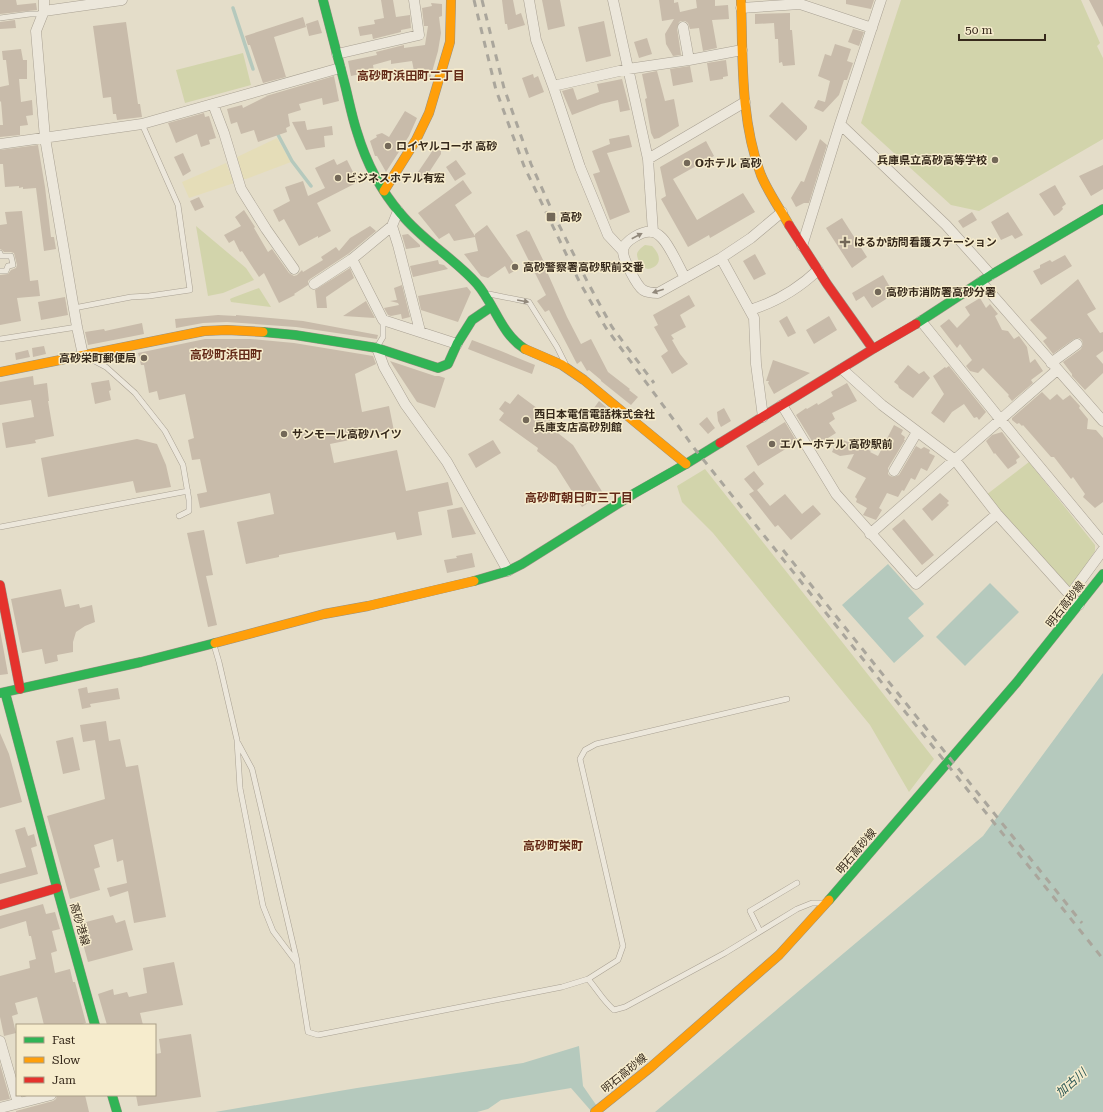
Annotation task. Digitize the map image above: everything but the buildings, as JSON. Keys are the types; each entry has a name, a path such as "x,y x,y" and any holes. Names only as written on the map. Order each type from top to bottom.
{"street":[{"path":"44,0 43,13 36,31 44,138 73,308 83,355"},
{"path":"43,13 122,0"},
{"path":"323,0 357,132 369,163 388,198 398,211 412,226 470,277 484,294 507,333 516,342 526,349 567,368 602,392 686,464"},
{"path":"337,54 419,35 414,0"},
{"path":"384,191 416,140 429,113 450,42 451,0"},
{"path":"529,0 536,40 580,167 608,235 623,251"},
{"path":"613,0 648,159 653,232"},
{"path":"802,246 881,0"},
{"path":"872,28 801,2 741,4 745,102 748,127 759,170 802,246 873,349"},
{"path":"683,27 688,60"},
{"path":"553,86 628,69 742,50"},
{"path":"0,144 142,124 340,68"},
{"path":"648,159 745,102"},
{"path":"213,104 224,133 241,188 266,229 294,269"},
{"path":"840,124 946,224 991,275"},
{"path":"3,693 141,662 324,614 368,606 466,584 508,571 522,564 635,492 686,464 921,321 991,275 1103,209"},
{"path":"314,284 352,259 392,226 398,211"},
{"path":"684,278 665,242 653,232 644,232 625,244 623,251 624,259 640,288 644,291 658,293 720,258 751,238 782,212"},
{"path":"392,226 420,331"},
{"path":"720,258 754,318 756,364 763,417"},
{"path":"352,259 383,320 457,344"},
{"path":"750,310 782,297 804,282 818,270"},
{"path":"981,282 1103,421"},
{"path":"0,372 182,335 204,331 227,330 295,335 377,348 438,368 448,364 457,344 472,320 491,307"},
{"path":"921,321 1103,544"},
{"path":"870,534 1000,419 1077,344"},
{"path":"377,348 384,367 405,404 447,462 508,571"},
{"path":"842,369 882,405 955,460 997,514 1079,605"},
{"path":"782,405 836,494 916,584 997,514"},
{"path":"894,471 917,432"},
{"path":"1070,595 1103,550"},
{"name":"明石高砂線","path":"595,1112 651,1067 780,955 1017,682 1103,574"},
{"path":"0,585 20,690"},
{"name":"高砂港線","path":"3,693 95,1024"},
{"path":"0,906 57,888"},
{"path":"0,1041 18,1103"},
{"path":"0,1108 47,1096"},
{"path":"112,1096 117,1112"}],"lane":[{"path":"0,18 43,13"},
{"path":"73,308 131,297 190,290 178,205 142,124"},
{"path":"0,253 1,256 11,256 13,264 8,266 6,271 0,272"},
{"path":"484,294 529,302 557,347 567,368"},
{"path":"377,348 383,336 383,320"},
{"path":"0,339 77,327"},
{"path":"83,355 106,368 135,393 166,431 183,465 188,491 189,511 179,516"},
{"path":"0,527 188,491"},
{"path":"214,644 237,740 240,788 263,906 273,931 297,963"},
{"path":"237,740 254,776 297,963 308,1032 318,1035 546,990 588,979 618,960 624,946 580,759 585,750 596,744 787,699"},
{"path":"760,931 750,911 797,884"},
{"path":"588,979 606,1003 614,1010 625,1007 725,953 797,909 812,903 827,902"}],"shaded area":[{"path":"277,138 291,162 243,179 237,157"},
{"path":"226,163 234,183 189,198 182,182"}],"green space":[{"name":"兵庫県立高砂高等学校","path":"901,0 1081,0 1100,43 1097,46 1103,58 1103,139 979,211 951,205 861,123"},
{"path":"243,53 251,85 185,103 176,70"},
{"path":"196,226 246,268 254,280 223,293 208,296"},
{"path":"645,245 652,246 659,256 657,265 649,269 642,265 637,256 638,251"},
{"path":"259,288 271,307 231,302 230,299 232,298"},
{"path":"1029,462 1095,545 1095,551 1071,587 1067,587 986,495"},
{"path":"705,469 934,759 909,792 870,725 713,533 682,502 677,486"}],"water":[{"path":"888,564 924,604 908,618 924,636 894,663 842,605"},
{"path":"990,583 1019,612 965,666 936,637"},
{"name":"加古川","path":"1103,673 1103,1112 655,1112 983,836"},
{"path":"579,1046 583,1086 601,1112 592,1112 571,1088 501,1100 488,1109 477,1112 215,1112 357,1088 523,1063"}],"waterway":[{"path":"233,8 253,69"},
{"path":"276,131 292,161 311,186"}],"railway":[{"path":"474,0 496,90 524,166 580,283 606,328 694,448 1103,959"},
{"path":"482,0 504,88 531,164 554,215 612,327 654,383"},
{"path":"783,550 1082,923"}],"traffic: fast":[{"path":"323,0 355,126 375,176 387,196 410,224 459,266 477,284 504,327 517,343 525,349"},
{"path":"916,324 991,275 1103,209"},
{"path":"263,332 295,335 377,348 438,368 448,364 457,344 472,320 491,307"},
{"path":"474,581 508,571 522,564 635,493 720,443"},
{"path":"829,900 1017,682 1103,574"},
{"path":"0,693 141,662 215,643"},
{"path":"5,692 95,1024"},
{"path":"112,1096 117,1112"}],"traffic: slow":[{"path":"384,191 416,140 429,113 450,42 451,0"},
{"path":"741,0 744,89 749,133 761,175 789,225"},
{"path":"0,372 204,331 227,330 263,332"},
{"path":"525,349 562,365 584,380 686,464"},
{"path":"215,643 324,614 368,606 474,581"},
{"path":"595,1112 651,1067 779,955 829,900"}],"traffic: jam":[{"path":"789,225 827,284 873,349"},
{"path":"720,443 916,324"},
{"path":"0,585 20,689"},
{"path":"0,905 57,888"}],"place":[{"name":"ロイヤルコーポ 高砂","path":"388,146"},
{"name":"兵庫県立高砂高等学校","path":"995,160"},
{"name":"Oホテル 高砂","path":"687,163"},
{"name":"ビジネスホテル有宏","path":"338,178"},
{"name":"高砂","path":"551,217"},
{"name":"はるか訪問看護ステーション","path":"845,242"},
{"name":"高砂警察署高砂駅前交番","path":"515,267"},
{"name":"高砂市消防署高砂分署","path":"878,292"},
{"name":"高砂栄町郵便局","path":"144,358"},
{"name":"西日本電信電話株式会社 兵庫支店高砂別館","path":"526,420"},
{"name":"サンモール高砂ハイツ","path":"284,434"},
{"name":"エバーホテル 高砂駅前","path":"772,444"}],"district":[{"name":"高砂町浜田町二丁目","path":"411,76"},
{"name":"高砂町浜田町","path":"226,355"},
{"name":"高砂町朝日町三丁目","path":"579,498"},
{"name":"高砂町栄町","path":"553,846"}]}
